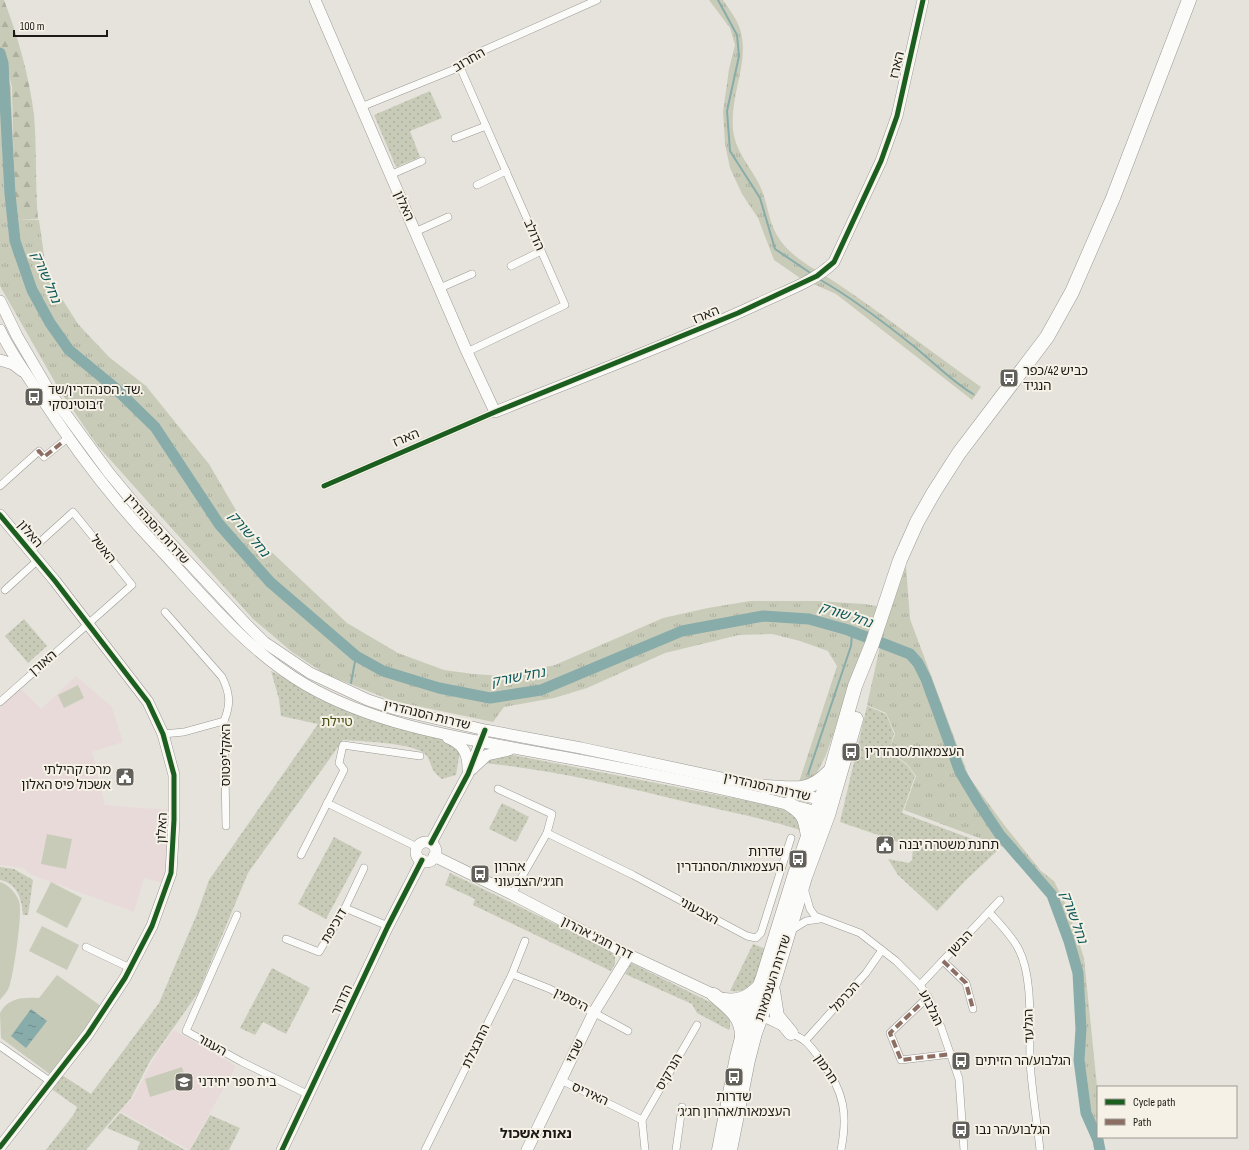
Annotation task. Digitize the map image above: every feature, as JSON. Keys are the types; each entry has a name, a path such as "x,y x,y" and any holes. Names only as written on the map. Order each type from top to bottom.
{"highway":[{"path":"822,807 855,686 872,644 900,560 917,522 959,453 1046,337 1072,292 1113,198 1189,0"},
{"path":"822,807 866,681 872,644"},
{"path":"765,787 808,787 819,782 831,770"},
{"path":"789,804 800,811 803,816 808,838"},
{"name":"שדרות העצמאות","path":"730,1150 748,1060 760,985 795,874 808,838 822,807"},
{"name":"שדרות העצמאות","path":"719,1150 742,1037 756,1015 776,976 803,885 822,807"},
{"path":"776,976 773,990 774,1008 777,1016 791,1033"},
{"path":"719,998 740,1000 751,995 760,985"},
{"path":"719,998 734,1012 741,1025 742,1037"}],"street":[{"name":"האלון","path":"316,0 390,175 467,352 495,412"},
{"name":"החרוב","path":"361,107 460,67 471,56 597,0"},
{"name":"הארז","path":"324,486 495,412 738,314 815,277 834,262 881,161 896,116 923,0"},
{"name":"הדולב","path":"460,67 565,304 467,352"},
{"path":"455,138 486,126"},
{"path":"390,175 422,161"},
{"path":"477,185 506,171"},
{"path":"415,232 448,217"},
{"path":"511,266 541,251"},
{"path":"440,288 472,274"},
{"name":"שדרות הסנהדרין","path":"0,301 17,336 50,394 109,474 224,602 264,642 310,673 368,700 395,709 485,730 765,787 822,807"},
{"path":"2,341 17,336"},
{"name":"שדרות הסנהדרין","path":"2,341 67,437 100,481 135,523 235,631 284,671 334,699 356,709 431,730 730,790 789,804 822,807"},
{"path":"0,360 13,364 27,376"},
{"path":"0,486 39,451 44,457 64,441"},
{"name":"האשל","path":"30,550 73,512 132,585 88,625"},
{"name":"האלון","path":"0,515 38,560 148,702 163,734 174,776 174,820 171,873 152,926 130,968 88,1034 0,1148"},
{"path":"5,590 38,560"},
{"name":"האקליפטוס","path":"165,612 222,677 229,690 230,700 224,721 226,826"},
{"name":"האורן","path":"0,702 43,662 88,625"},
{"path":"163,734 184,732 224,721"},
{"path":"431,730 457,741 461,745 467,755 468,774"},
{"path":"431,844 468,774 485,730"},
{"path":"301,855 344,770 339,763 343,745 420,756"},
{"path":"468,774 480,761 492,753 506,750 528,750"},
{"path":"498,789 552,814 547,833 512,894"},
{"path":"327,803 417,848"},
{"name":"הצבעוני","path":"547,833 633,874 746,936 756,938 762,933 791,838"},
{"path":"423,842 431,844 435,848 434,856 428,861 422,860 417,855 417,848 423,842"},
{"name":"דרך חג'ג' אהרון","path":"434,856 512,894 628,955 756,1015"},
{"name":"הדרור","path":"282,1150 388,926 422,860"},
{"name":"דוכיפת","path":"286,939 319,952 346,908 364,868"},
{"path":"803,885 812,912 820,919"},
{"name":"הבשן","path":"920,985 1000,900"},
{"path":"346,908 388,926"},
{"name":"הגלעד","path":"990,912 1019,949 1026,974 1029,1007 1030,1063 1040,1150"},
{"name":"העגור","path":"237,914 186,1031 242,1062 309,1095"},
{"path":"789,932 806,921 820,919"},
{"name":"הגלבוע","path":"820,919 860,933 882,950 920,985 928,997 959,1078 964,1150"},
{"name":"החבצלת","path":"425,1150 512,974 524,942"},
{"path":"86,947 130,968"},
{"name":"הכרמל","path":"805,1041 866,973 882,950"},
{"name":"שבזי","path":"527,1150 594,1012 628,955"},
{"path":"943,961 966,983 973,1009"},
{"name":"היסמין","path":"512,974 550,990 628,1031"},
{"path":"928,997 890,1033 901,1060 951,1054"},
{"name":"חרמון","path":"756,1015 805,1041 829,1072 842,1097 844,1126 841,1150"},
{"name":"הנרקיס","path":"642,1120 697,1025"},
{"path":"0,1046 51,1082"},
{"name":"האיריס","path":"561,1080 642,1120"},
{"path":"676,1150 682,1106"},
{"path":"642,1120 645,1150 649,1150"}],"shaded area":[{"path":"76,676 112,707 123,742 92,752 105,805 169,810 168,870 162,883 144,878 134,912 32,875 23,868 0,865 0,708 20,688 41,709"},
{"name":"בית ספר יחידני","path":"174,1030 236,1066 189,1150 120,1111 133,1098 156,1055"}],"green space":[{"path":"0,0 4,0 14,28 26,71 32,100 35,128 38,219 19,220 14,193 12,87 6,63 0,63"},
{"path":"709,0 723,0 739,25 743,42 743,55 734,108 734,136 742,155 759,184 765,199 770,219 780,240 792,253 807,265 838,284 981,387 972,400 836,294 800,278 774,260 758,218 742,194 730,168 725,144 723,112 729,69 735,45 730,28"},
{"path":"5,64 11,87 14,193 19,220 39,220 45,262 57,291 78,324 109,357 146,386 209,464 247,529 347,623 398,653 444,670 503,676 555,665 663,618 708,608 750,601 818,601 877,606 826,755 814,779 799,782 837,666 828,651 800,641 772,634 739,635 665,653 587,688 554,698 504,707 493,722 393,701 325,674 292,652 253,619 97,445 60,391 0,286 0,65"},
{"path":"430,91 442,118 410,131 420,157 396,167 374,115"},
{"path":"906,566 910,619 969,777 1005,826 1041,871 1054,881 1068,909 1084,958 1097,1086 1097,1138 1103,1138 1104,1150 1094,1150 1076,1033 1074,973 1069,949 1047,884 1006,848 904,810 916,776 907,764 889,751 895,734 886,713 867,705 883,633"},
{"path":"24,619 47,646 28,663 5,636"},
{"name":"טיילת","path":"271,671 322,696 383,720 443,740 460,751 456,775 442,779 435,772 425,754 410,747 386,743 343,740 248,873 198,993 150,1061 131,1098 86,1150 46,1150 74,1114 77,1107 50,1088 62,1075 91,1094 159,1003 197,914 209,880 318,724 281,716 279,699"},
{"path":"78,685 84,698 64,708 58,695"},
{"path":"867,706 886,714 894,734 889,752 907,765 915,776 902,813 999,849 965,881 937,911 898,875 888,859 909,863 912,860 913,847 840,822"},
{"path":"503,753 753,802 790,811 801,820 800,830 756,818 608,784 559,774 484,763 486,758"},
{"path":"502,803 529,817 516,842 489,829"},
{"path":"47,834 72,839 66,869 41,864"},
{"path":"334,837 362,852 326,919 298,904"},
{"path":"0,867 14,869 33,880 28,915 23,915 20,898 11,884 0,880"},
{"path":"450,873 607,949 615,955 615,964 611,971 473,905 475,899 445,885"},
{"path":"0,882 9,887 18,898 20,917 18,942 12,977 9,988 0,1000"},
{"path":"51,882 82,898 67,928 36,912"},
{"path":"42,926 79,945 67,970 29,951"},
{"path":"753,944 766,949 756,979 746,989 730,991"},
{"path":"631,963 720,1007 730,1019 729,1030 697,1013 692,1004 625,974"},
{"path":"272,968 310,988 286,1034 263,1022 255,1035 240,1028"},
{"path":"57,975 101,1006 51,1075 1,1038 0,1013 7,1004 17,999 39,998"},
{"path":"182,1067 188,1085 150,1097 145,1079"},
{"path":"120,1113 185,1150 137,1150 140,1142 107,1128"},
{"path":"210,1115 240,1128 229,1150 190,1150"}],"water":[{"path":"31,1009 47,1021 26,1048 11,1036"}],"waterway":[{"path":"718,0 737,35 739,56 727,111 730,151 760,198 775,249 812,274"},
{"name":"נחל שורק","path":"0,53 3,63 10,194 15,241 32,290 50,323 69,350 114,387 155,427 219,524 270,582 356,656 383,671 439,688 490,698 541,690 682,631 763,616 809,619 848,630 910,654 918,663 926,679 960,772 1000,835 1052,895 1069,941 1078,973 1081,1029 1079,1060 1086,1113 1097,1138"},
{"path":"819,279 881,320 951,378 973,394"},
{"path":"808,774 851,646 852,634 848,630"},
{"path":"351,683 356,656"},
{"name":"נחל שורק","path":"1097,1138 1100,1150"}],"marked path":[{"path":"37,452 39,451 44,457 64,441"},
{"path":"943,961 966,983 973,1009"},
{"path":"928,997 890,1033 901,1060 951,1054"}],"cycle path":[{"path":"324,486 495,412 738,313 817,276 834,262 881,161 897,116 923,0"},
{"path":"0,515 55,581 148,702 163,734 174,775 174,820 171,873 152,926 125,978 88,1034 0,1147"},
{"path":"431,843 468,774 485,730"},
{"path":"282,1150 388,926 422,860"}],"place":[{"name":"כביש 42/כפר הנגיד","path":"1009,378"},
{"name":"שד. הסנהדרין/שד. ז׳בוטינסקי","path":"34,397"},
{"name":"העצמאות/סנהדרין","path":"851,752"},
{"name":"מרכז קהילתי אשכול פיס האלון","path":"125,777"},
{"name":"תחנת משטרה יבנה","path":"885,845"},
{"name":"שדרות העצמאות/הסהנדרין","path":"798,859"},
{"name":"אהרון חג׳ג׳/הצבעוני","path":"480,874"},
{"name":"הגלבוע/הר הזיתים","path":"961,1061"},
{"name":"שדרות העצמאות/אהרון חג׳ג׳","path":"734,1077"},
{"name":"בית ספר יחידני","path":"184,1082"},
{"name":"הגלבוע/הר נבו","path":"961,1130"}],"district":[{"name":"נאות אשכול","path":"536,1133"}]}
